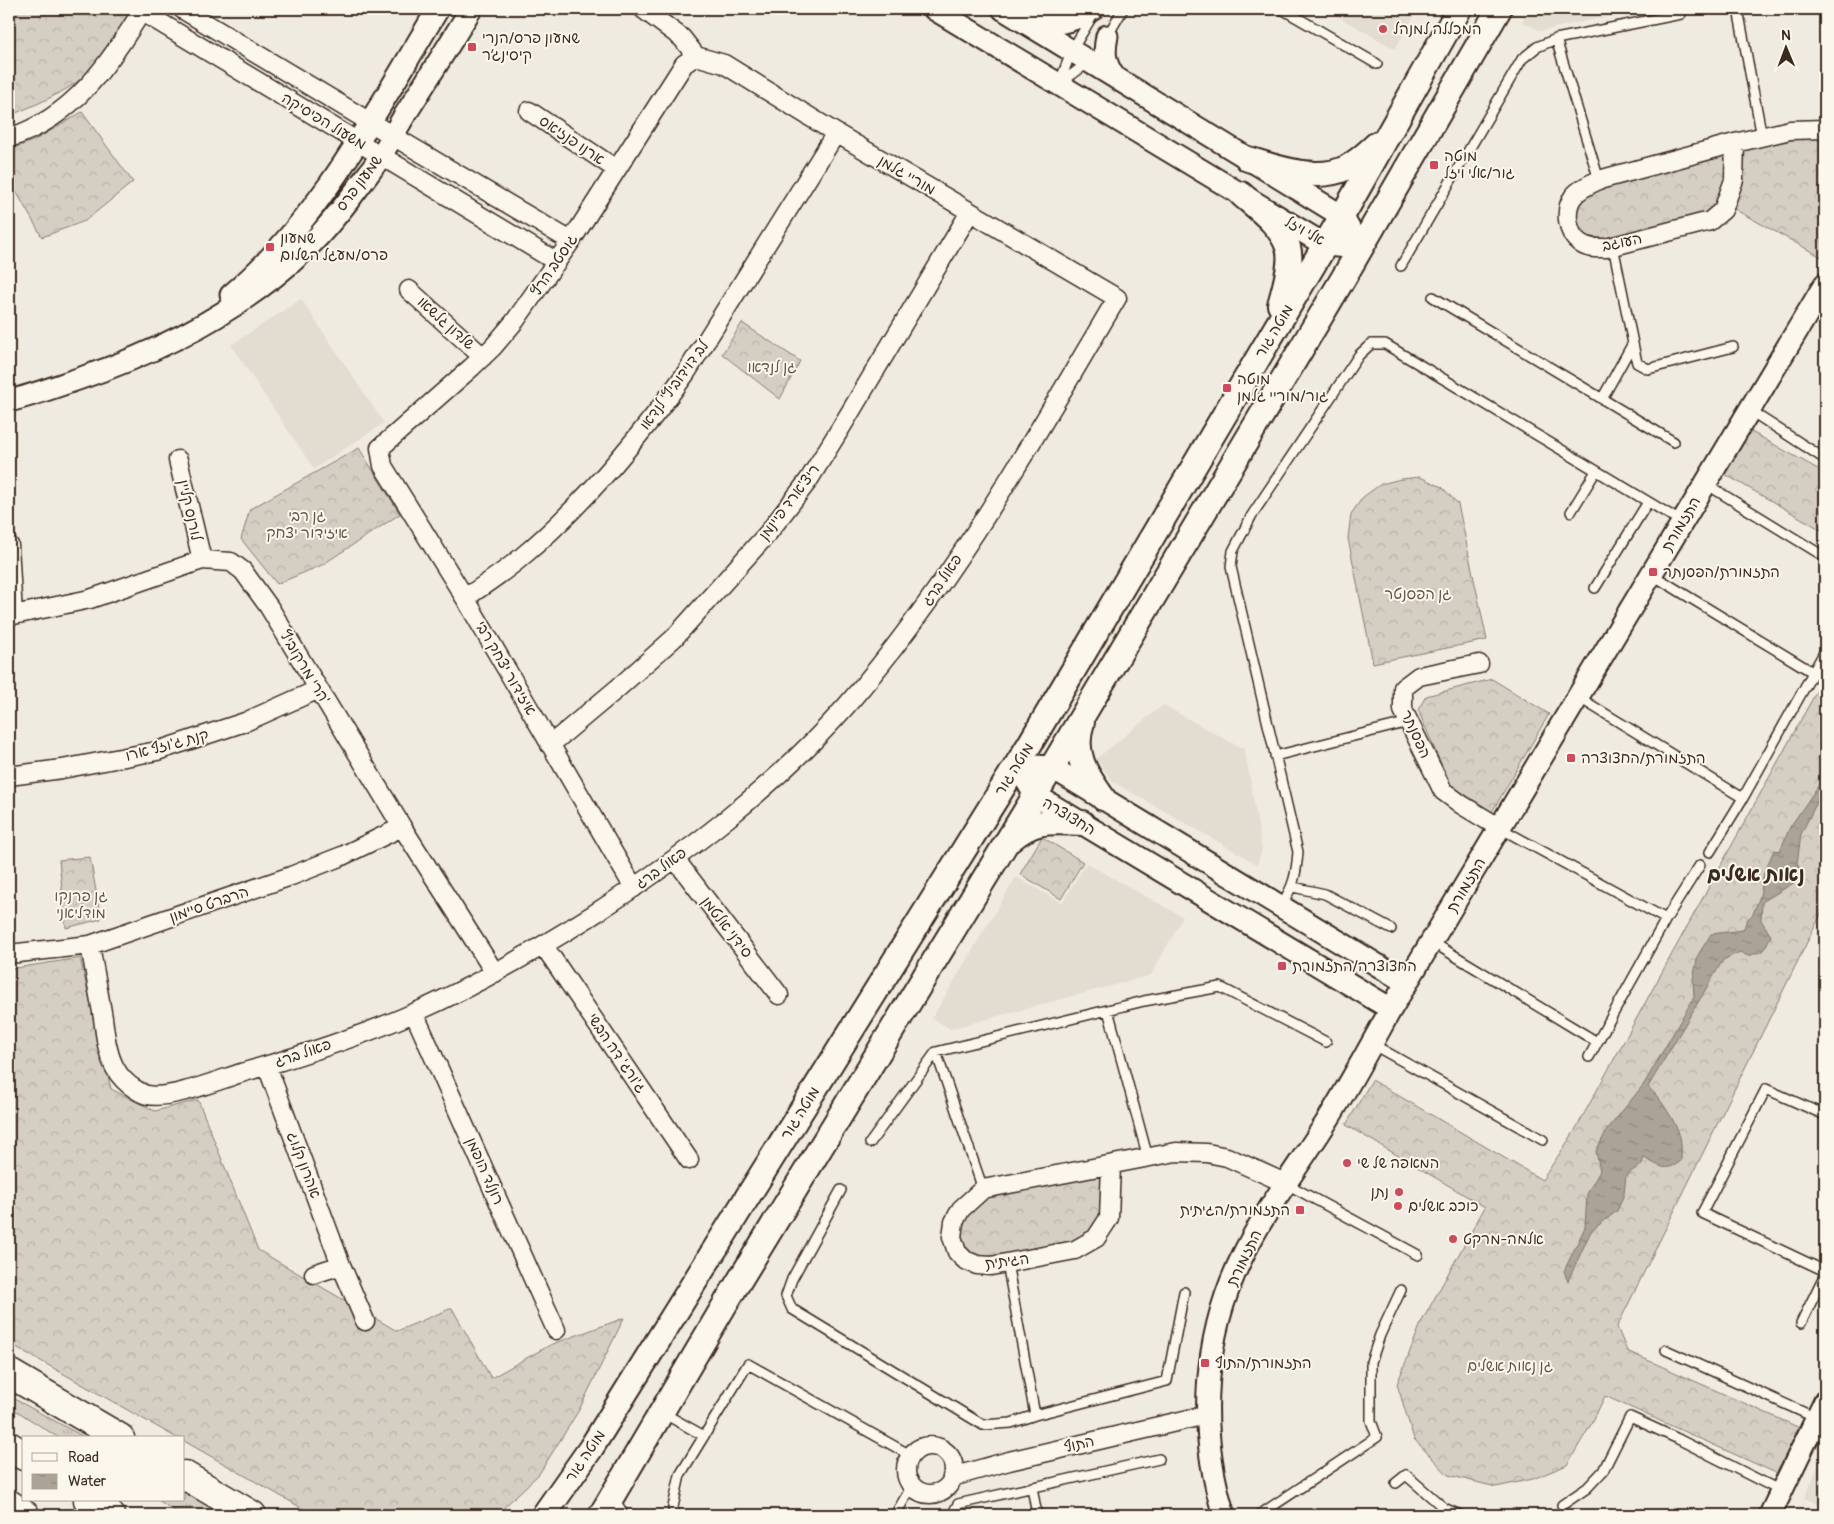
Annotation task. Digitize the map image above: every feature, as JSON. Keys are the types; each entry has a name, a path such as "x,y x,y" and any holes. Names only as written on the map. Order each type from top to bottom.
{"highway":[{"path":"9,1373 117,1436"},
{"path":"9,1446 22,1455"},
{"path":"185,1476 252,1515"},
{"path":"91,1502 110,1515"},
{"path":"9,1504 25,1515"}],"main road":[{"name":"מוטה גור","path":"544,1515 591,1448 1017,765 1342,216 1459,9"},
{"name":"מוטה גור","path":"613,1509 662,1413 727,1301 1052,767 1398,186 1499,9"},
{"path":"1248,159 1284,171 1332,172 1345,168 1361,159 1391,131"},
{"path":"1241,194 1275,225 1288,248 1288,276 1274,330"},
{"path":"1087,708 1078,735 1080,756 1085,773 1103,798"},
{"path":"1003,846 1023,829 1036,824 1053,822 1082,823"}],"street":[{"name":"משעול הפיסיקה","path":"182,9 392,136 572,241"},
{"name":"שמעון פרס","path":"181,337 235,291 280,247 309,213 358,141 438,9"},
{"name":"שמעון פרס","path":"9,401 119,365 181,337 220,315 257,290 307,248 370,172 471,9"},
{"path":"643,9 682,38 696,56"},
{"name":"אלי ויזל","path":"934,9 1325,245 1360,248"},
{"name":"אלי ויזל","path":"1004,9 1342,216 1360,248"},
{"path":"1025,22 1051,24 1067,22 1093,9"},
{"name":"משעול הפיסיקה","path":"142,10 557,262"},
{"path":"9,138 52,117 85,90 103,70 142,10"},
{"path":"1107,36 1105,48 1107,66 1113,75"},
{"name":"מוריי גלמן","path":"696,56 724,64 836,133 1117,298"},
{"name":"גוסטב הרץ","path":"380,448 444,393 483,356 515,321 572,241 684,64 696,56"},
{"name":"ארנו פנזיאס","path":"529,111 616,169"},
{"name":"העוגב","path":"1735,143 1734,180 1723,210 1710,221 1614,246 1592,248 1580,243 1573,235 1568,221 1567,210 1572,197 1583,188 1598,180 1735,143 1790,130 1825,129"},
{"name":"לב דוידוביץ' לנדאו","path":"465,598 517,561 544,537 611,467 659,410 686,374 836,133"},
{"name":"ריצ'ארד פיינמן","path":"550,745 674,638 768,533 808,481 970,212"},
{"name":"התזמורת","path":"1224,1515 1212,1468 1206,1415 1215,1336 1223,1305 1244,1252 1285,1183 1328,1119 1391,1009 1825,284"},
{"name":"שלדון גלשאו","path":"409,290 483,356"},
{"name":"פאול ברג","path":"90,945 108,1049 115,1070 131,1087 146,1095 160,1096 266,1066 414,1013 544,946 675,859 774,779 809,746 847,705 927,604 1002,492 1117,298"},
{"name":"איזידור יצחק רבי","path":"380,448 383,466 465,598 634,888"},
{"name":"לורנס קליין","path":"178,460 202,560"},
{"path":"9,545 11,616"},
{"name":"הרי מרקוביץ'","path":"11,616 90,599 202,560 231,562 243,571 269,606 402,827 494,973"},
{"name":"הפסנתר","path":"1479,664 1419,676 1403,688 1403,710 1443,791 1462,806 1500,828"},
{"name":"קנת ג'וזף ארו","path":"9,776 62,769 157,751 245,722 319,689"},
{"path":"1017,765 1052,767 1407,983"},
{"name":"החצוצרה","path":"1017,765 1035,795 1391,1009"},
{"name":"הרברט סיימון","path":"9,954 90,945 291,876 342,856 402,827"},
{"name":"סידני אלטמן","path":"675,859 779,995"},
{"name":"ג'ורג' דה הבשי","path":"544,946 689,1160"},
{"name":"רונלד הופמן","path":"414,1013 556,1330"},
{"name":"אהרון קלוג","path":"266,1066 341,1265 365,1321"},
{"path":"983,1189 1176,1152 1207,1153 1227,1157 1285,1183"},
{"name":"הגיתית","path":"983,1189 961,1209 954,1222 952,1236 957,1252 965,1260 977,1265 991,1266 1075,1250 1096,1238 1110,1218 1111,1165"},
{"path":"314,1274 341,1265"},
{"path":"1770,1515 1821,1410"},
{"name":"התוף","path":"952,1477 1010,1460 1206,1415"},
{"path":"924,1446 936,1446 944,1450 949,1456 953,1464 952,1477 949,1484 943,1490 935,1493 918,1491 907,1479 906,1463 910,1455 917,1449 924,1446"}],"lane":[{"path":"1059,84 1072,50 1097,9"},
{"path":"1059,84 1091,61 1123,9"},
{"path":"1282,9 1377,64"},
{"path":"1738,9 1762,137"},
{"path":"1401,266 1522,59 1537,47 1556,39 1682,14"},
{"path":"1556,39 1598,180"},
{"path":"1614,246 1637,363 1648,369 1733,347"},
{"path":"1433,297 1674,442"},
{"path":"1602,399 1633,343"},
{"path":"1281,907 1293,887 1297,870 1298,852 1234,582 1231,567 1233,551 1252,515 1359,354 1370,344 1385,344 1682,522"},
{"path":"1749,410 1825,459"},
{"path":"1571,512 1596,471"},
{"path":"1706,483 1825,556"},
{"path":"1595,588 1648,502"},
{"path":"1651,574 1814,673"},
{"path":"1710,852 1743,798 1825,651"},
{"path":"1578,697 1743,798"},
{"path":"1275,756 1409,722"},
{"path":"1500,828 1666,919"},
{"path":"1589,1057 1666,919 1700,865"},
{"path":"1293,887 1325,894 1391,929"},
{"path":"1432,942 1597,1042"},
{"path":"870,1143 936,1052 1144,1001 1220,987 1326,1042"},
{"path":"1108,1010 1148,1158"},
{"path":"1372,1044 1543,1140"},
{"path":"936,1052 983,1189"},
{"path":"1801,1323 1825,1273 1702,1213 1766,1089 1825,1116"},
{"path":"1285,1183 1418,1255"},
{"path":"841,1190 792,1279 786,1296 792,1309 983,1425 1011,1423 1034,1415 1167,1381 1184,1292"},
{"path":"1007,1263 1034,1415"},
{"path":"1259,1515 1377,1437 1371,1421 1371,1362 1380,1335 1401,1290"},
{"path":"1666,1350 1821,1410"},
{"path":"674,1515 673,1507 680,1475 748,1364 910,1455"},
{"path":"662,1413 704,1436"},
{"path":"1562,1505 1587,1488 1603,1471 1630,1417 1781,1491"},
{"path":"952,1515 958,1504 1159,1459"},
{"path":"1396,1483 1406,1475 1444,1508 1460,1515"},
{"path":"895,1515 912,1486"},
{"path":"1032,1487 1038,1515"}],"shaded area":[{"name":"המכללה למנהל","path":"1324,9 1418,9 1395,49"},
{"path":"1529,9 1642,9 1541,31 1522,22"},
{"path":"301,299 384,423 314,469 231,345"},
{"path":"1163,705 1245,750 1262,850 1257,864 1113,782 1096,759"},
{"path":"1086,863 1183,917 1151,975 950,1029 932,1018 1016,877 1062,903"},
{"path":"1825,1451 1825,1507 1804,1498"}],"green space":[{"path":"9,9 135,9 103,57 84,77 35,105 9,116"},
{"path":"82,112 133,182 85,221 42,237 9,179 9,150 35,140"},
{"path":"1825,135 1825,259 1734,209 1740,184 1740,151"},
{"path":"1730,150 1729,178 1724,195 1715,209 1707,216 1606,243 1583,239 1572,220 1577,200 1586,192"},
{"name":"גן לנדאו","path":"742,323 800,361 780,399 722,354"},
{"path":"1748,430 1825,473 1825,532 1721,472"},
{"name":"גן רבי איזידור יצחק","path":"359,448 400,514 322,565 277,584 241,539 250,509"},
{"name":"גן הפסנטר","path":"1420,477 1442,487 1458,504 1487,640 1373,663 1348,538 1351,514 1363,497 1381,484"},
{"name":"גן נאות אשלים","path":"1825,676 1825,906 1617,1327 1627,1351 1800,1428 1776,1473 1605,1396 1592,1423 1567,1465 1533,1479 1496,1487 1448,1475 1414,1439 1397,1384 1422,1321 1485,1207 1346,1125 1372,1080 1542,1180 1574,1132"},
{"path":"1492,679 1549,714 1492,812 1450,785 1418,710 1426,696"},
{"path":"1042,837 1083,862 1061,899 1020,874"},
{"name":"גן פרנקו מודליאני","path":"90,857 101,919 66,928 59,860"},
{"path":"80,958 111,1089 155,1111 198,1100 258,1250 397,1331 452,1308 491,1378 550,1345 624,1318 579,1410 539,1474 498,1513 492,1515 314,1515 185,1442 185,1436 173,1436 9,1343 9,969"},
{"path":"1103,1173 1102,1217 1090,1233 1075,1243 991,1260 968,1255 959,1236 960,1224 966,1213 986,1194"},
{"path":"9,1396 82,1436 56,1436 9,1406"},
{"path":"185,1492 228,1515 181,1515 161,1502 185,1502"}],"water":[{"path":"1825,776 1825,790 1822,792 1801,834 1797,864 1805,876 1762,902 1761,920 1771,936 1763,951 1748,956 1740,952 1723,960 1648,1087 1662,1103 1675,1124 1681,1140 1681,1161 1671,1167 1662,1167 1644,1158 1641,1165 1626,1175 1624,1194 1617,1211 1591,1231 1568,1281 1564,1271 1585,1227 1587,1194 1600,1171 1596,1151 1607,1130 1644,1084 1694,997 1693,979 1698,955 1711,934 1743,930 1747,920 1753,914 1760,896 1764,873 1774,850 1780,851 1790,827"}],"place":[{"name":"המכללה למנהל","path":"1383,29"},
{"name":"שמעון פרס/הנרי קיסינג׳ר","path":"472,47"},
{"name":"מוטה גור/אלי ויזל","path":"1434,165"},
{"name":"שמעון פרס/מעגל השלום","path":"270,247"},
{"name":"מוטה גור/מוריי גלמן","path":"1227,388"},
{"name":"התזמורת/הפסנתר","path":"1653,572"},
{"name":"התזמורת/החצוצרה","path":"1571,758"},
{"name":"החצוצרה/התזמורת","path":"1282,966"},
{"name":"המאפה של שי","path":"1347,1163"},
{"name":"נתן","path":"1399,1192"},
{"name":"כוכב אשלים","path":"1398,1206"},
{"name":"התזמורת/הגיתית","path":"1300,1210"},
{"name":"אלמה-מרקט","path":"1453,1239"},
{"name":"התזמורת/התוף","path":"1205,1363"}],"district":[{"name":"נאות אשלים","path":"1756,874"}]}
